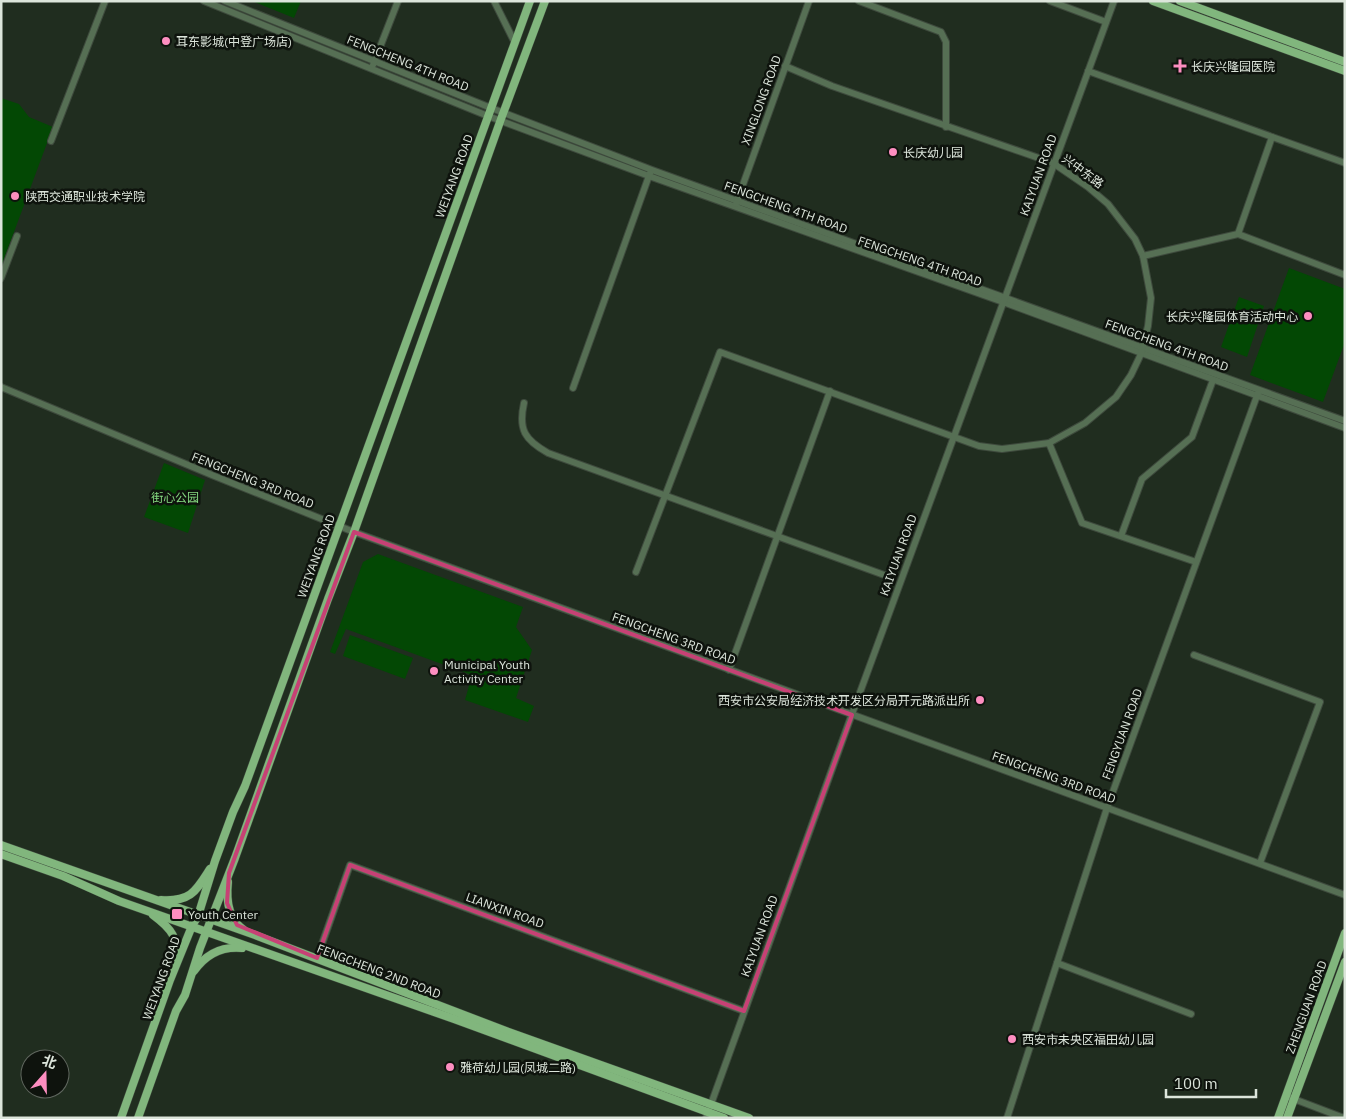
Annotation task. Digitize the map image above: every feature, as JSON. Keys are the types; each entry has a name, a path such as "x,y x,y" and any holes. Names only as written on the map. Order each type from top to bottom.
{"main road":[{"name":"WEIYANG ROAD","path":"122,1118 170,980 198,916 215,861 339,527 530,1"},
{"name":"WEIYANG ROAD","path":"138,1118 328,598 354,532 502,116 545,1"},
{"path":"1153,1 1345,71"},
{"path":"1180,1 1345,62"},
{"name":"FENGCHENG 2ND ROAD","path":"1,845 254,935 490,1025 749,1118"},
{"name":"FENGCHENG 2ND ROAD","path":"1,854 63,876 138,908 454,1018 707,1115 724,1118"},
{"path":"140,896 175,900 190,896 215,861"},
{"path":"229,873 227,903 231,915 241,928 254,935"},
{"path":"138,908 162,921 173,935 176,952 170,980"},
{"name":"ZHENGUAN ROAD","path":"1287,1118 1290,1098 1345,933"},
{"path":"191,977 204,960 219,949 232,947 263,952"},
{"name":"ZHENGUAN ROAD","path":"1278,1118 1290,1098 1298,1091 1345,962"}],"street":[{"path":"52,140 106,1"},
{"name":"FENGCHENG 4TH ROAD","path":"204,1 372,68 651,173 1004,299 1259,393 1345,421"},
{"name":"FENGCHENG 4TH ROAD","path":"225,1 375,61 490,112"},
{"path":"372,68 398,1"},
{"path":"494,1 515,43"},
{"name":"XINGLONG ROAD","path":"736,204 784,66 809,1"},
{"path":"858,1 941,32 946,42 946,127"},
{"path":"1050,1 1106,22"},
{"name":"KAIYUAN ROAD","path":"707,1115 1114,1"},
{"name":"兴中东路","path":"784,66 832,86 1054,164 1088,186 1108,204 1135,238 1143,256 1151,298 1148,326 1142,351 1132,375 1116,397 1085,423 1049,443"},
{"path":"1088,71 1345,163"},
{"path":"1238,234 1272,138"},
{"path":"573,388 651,173"},
{"path":"1143,256 1238,234 1345,275"},
{"path":"1,278 17,236"},
{"name":"FENGCHENG 4TH ROAD","path":"1142,351 1213,380 1259,393 1345,428"},
{"path":"636,572 720,352 979,446 1002,449 1049,443 1082,523 1196,562"},
{"path":"1121,536 1142,479 1192,437 1213,380"},
{"name":"FENGCHENG 3RD ROAD","path":"1,387 339,527 1345,895"},
{"path":"729,670 830,391"},
{"name":"FENGYUAN ROAD","path":"1007,1118 1107,808 1259,393"},
{"path":"524,404 522,414 523,431 532,444 548,453 887,576"},
{"path":"1194,655 1320,702 1260,863"},
{"name":"LIANXIN ROAD","path":"317,958 350,865 744,1011"},
{"path":"1057,963 1191,1014"},
{"path":"1290,1098 1344,1118"}],"highlighted area":[{"path":"354,532 852,715 744,1011 350,865 317,958 237,925 227,903 229,873"}],"green space":[{"path":"252,1 301,1 294,18"},
{"name":"陕西交通职业技术学院","path":"1,98 19,104 29,117 53,127 1,267"},
{"name":"长庆兴隆园体育活动中心","path":"1289,268 1345,289 1345,342 1323,402 1250,375"},
{"path":"1239,297 1264,306 1247,357 1221,347"},
{"name":"街心公园","path":"164,463 205,480 188,533 144,517"},
{"path":"378,554 523,607 516,627 532,650 516,698 534,706 528,722 465,700 472,675 346,629 335,654 330,652 363,562"},
{"path":"350,635 413,658 405,679 343,656"}],"place":[{"name":"耳东影城(中登广场店)","path":"166,41"},
{"name":"长庆兴隆园医院","path":"1180,66"},
{"name":"长庆幼儿园","path":"893,152"},
{"name":"陕西交通职业技术学院","path":"15,196"},
{"name":"长庆兴隆园体育活动中心","path":"1308,316"},
{"name":"Municipal Youth Activity Center","path":"434,671"},
{"name":"西安市公安局经济技术开发区分局开元路派出所","path":"980,700"},
{"name":"Youth Center","path":"177,914"},
{"name":"西安市未央区福田幼儿园","path":"1012,1039"},
{"name":"雅荷幼儿园(凤城二路)","path":"450,1067"}]}
